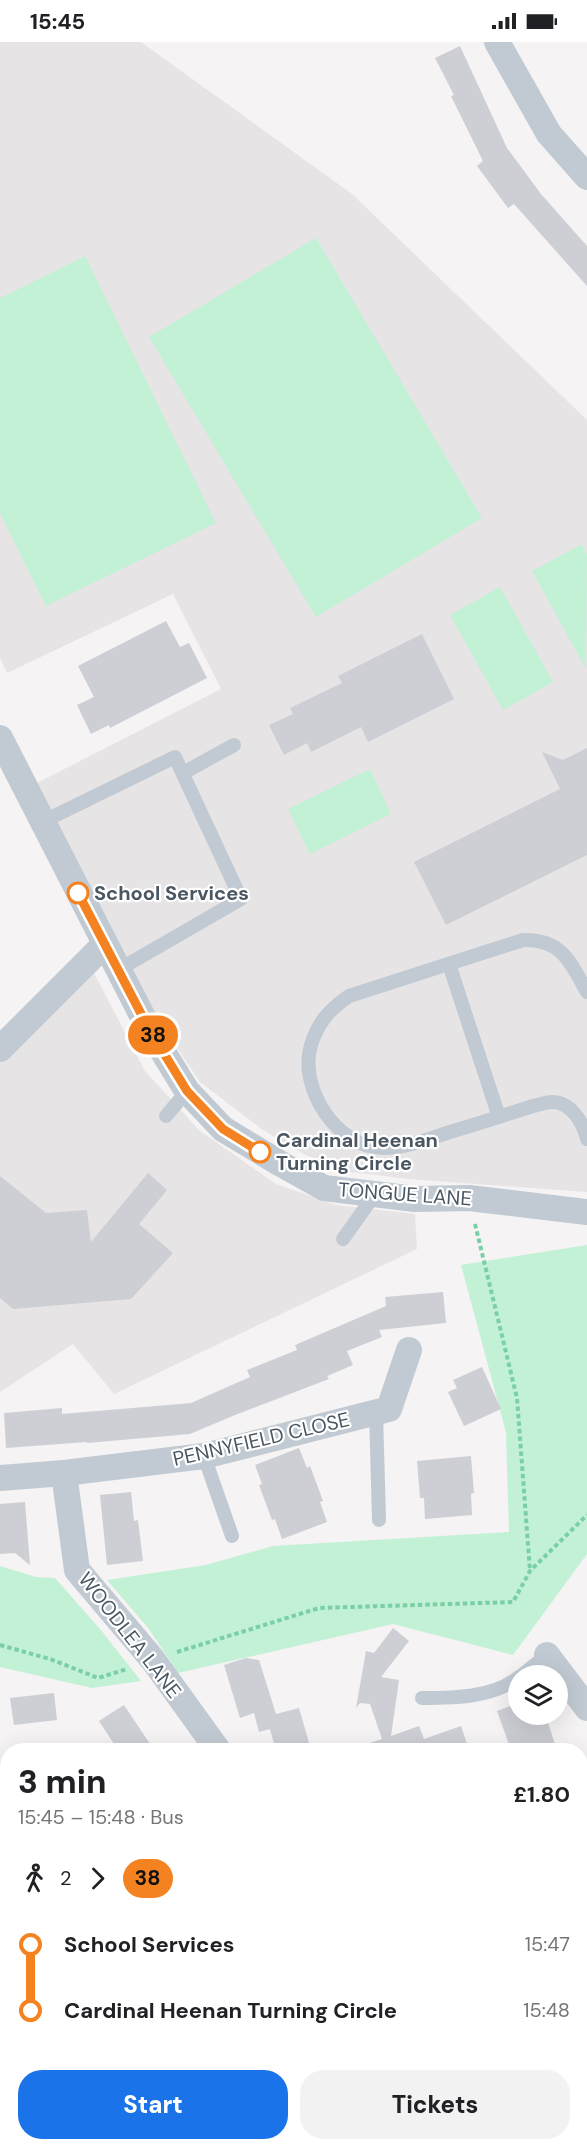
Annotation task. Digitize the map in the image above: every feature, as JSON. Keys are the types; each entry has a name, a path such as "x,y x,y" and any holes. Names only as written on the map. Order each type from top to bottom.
{"street":[{"path":"497,42 549,134 587,177"},
{"name":"TONGUE LANE","path":"0,738 149,1029 187,1091 223,1129 324,1188 415,1198 469,1198 587,1212"},
{"path":"0,1049 104,945"},
{"name":"PENNYFIELD CLOSE","path":"0,1478 64,1473 204,1456 388,1409 409,1350"},
{"name":"WOODLEA LANE","path":"64,1473 77,1570 153,1660 213,1743"},
{"path":"547,1655 587,1708"}],"lane":[{"path":"183,773 234,745"},
{"path":"42,822 176,757 241,899 118,970"},
{"path":"587,992 560,950 541,940 523,940 349,996 331,1008 318,1027 310,1047 308,1070 318,1102 334,1126 356,1141 381,1148 406,1146 553,1102 572,1110 585,1129 587,1139"},
{"path":"449,964 499,1117"},
{"path":"166,1116 187,1091"},
{"path":"343,1239 375,1194"},
{"path":"376,1412 380,1520"},
{"path":"204,1456 232,1536"},
{"path":"534,1665 547,1655"},
{"path":"422,1698 453,1698 486,1693 508,1684"}],"path":[{"path":"469,1198 518,1398 530,1571"},
{"path":"0,1645 50,1659 98,1678 320,1608 513,1602 530,1571 587,1515"}],"shaded area":[{"path":"0,42 141,42 352,194 587,420 587,1192 409,1179 342,1171 302,1153 263,1130 200,1082 140,992 37,783 221,689 173,594 7,673 0,658"},
{"path":"92,969 145,1071 199,1130 276,1184 336,1205 415,1214 417,1249 114,1394 73,1344 0,1392 0,1063"}],"green space":[{"path":"316,238 482,518 316,617 149,337"},
{"path":"85,256 216,523 46,606 0,513 0,298"},
{"path":"582,544 587,554 586,669 532,571"},
{"path":"500,587 553,682 503,710 450,615"},
{"path":"370,769 391,814 310,854 288,809"},
{"path":"587,1245 587,1554 513,1655 393,1624 178,1673 149,1629 107,1580 206,1565 273,1546 509,1532 506,1432 461,1265"},
{"path":"0,1566 36,1577 55,1578 100,1629 141,1681 92,1688 0,1667"}],"building":[{"path":"460,46 507,148 541,194 587,246 587,286 514,204 508,208 477,166 483,161 435,58"},
{"path":"166,621 180,647 189,643 207,678 110,728 109,725 91,734 77,705 94,697 78,666"},
{"path":"422,634 454,699 368,742 361,727 311,752 307,743 284,755 269,725 293,714 290,708 342,683 338,676"},
{"path":"587,748 587,855 446,925 414,862 560,789 542,752 563,760"},
{"path":"148,1173 167,1190 139,1224 173,1253 131,1299 13,1309 0,1298 0,1176 46,1213 87,1210 91,1242"},
{"path":"443,1292 446,1323 379,1330 382,1337 347,1351 353,1365 327,1376 329,1379 190,1434 6,1448 4,1413 62,1408 62,1414 191,1403 250,1377 247,1370 297,1350 295,1345 386,1306 385,1297"},
{"path":"482,1367 501,1409 464,1426 448,1392 457,1388 453,1380"},
{"path":"299,1448 307,1468 310,1466 323,1501 320,1502 327,1522 282,1539 259,1485 262,1484 255,1465"},
{"path":"471,1456 474,1493 471,1494 472,1515 425,1519 424,1498 420,1498 417,1461"},
{"path":"131,1492 134,1521 138,1520 143,1561 107,1565 100,1495"},
{"path":"25,1502 30,1565 15,1553 0,1554 0,1504"},
{"path":"393,1628 409,1641 381,1677 399,1680 391,1736 419,1726 424,1739 461,1726 467,1743 370,1743 382,1739 370,1704 360,1703 356,1708 366,1651 374,1653"},
{"path":"246,1658 259,1660 276,1714 299,1708 309,1743 274,1743 270,1729 259,1732 254,1713 240,1718 224,1665"},
{"path":"54,1693 57,1720 14,1725 10,1698"},
{"path":"124,1705 149,1743 113,1743 99,1721"},
{"path":"508,1707 508,1725 549,1725 555,1743 519,1742 508,1743 497,1711"}],"bus line":[{"name":"38","path":"78,893 149,1029 187,1091 223,1129 260,1152"}],"place":[{"name":"School Services","path":"78,893"},
{"name":"Cardinal Heenan Turning Circle","path":"260,1152"}]}
